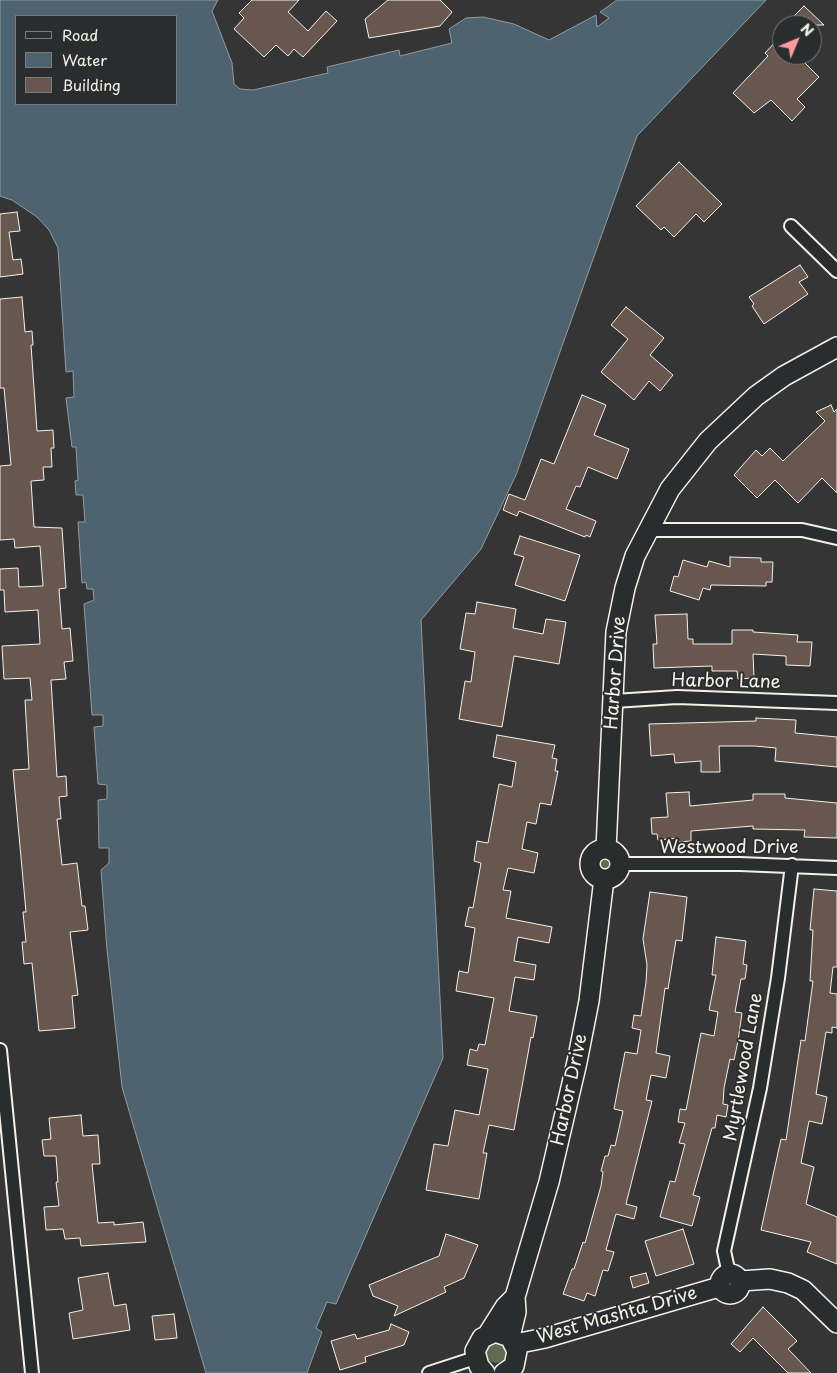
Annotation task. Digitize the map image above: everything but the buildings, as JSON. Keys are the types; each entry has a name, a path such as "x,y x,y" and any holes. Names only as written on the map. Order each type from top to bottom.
{"street":[{"path":"791,226 837,271"},
{"name":"Harbor Drive","path":"606,849 616,632 625,588 635,556 670,489 686,467 734,415 784,376 837,347"},
{"path":"647,530 802,530 837,538"},
{"name":"Harbor Lane","path":"614,701 677,698 837,703"},
{"path":"606,849 614,852 620,864 618,873 613,877 604,879 595,875 590,864 594,854 606,849"},
{"name":"Westwood Drive","path":"620,864 792,865 837,868"},
{"name":"Myrtlewood Lane","path":"729,1281 724,1251 760,1088 778,978 792,865"},
{"name":"Harbor Drive","path":"507,1372 516,1359 512,1341 516,1312 515,1297 549,1182 577,1062 589,1001 604,879"},
{"path":"0,1050 32,1373"},
{"name":"West Mashta Drive","path":"488,1334 503,1334 512,1341 545,1338 729,1281 770,1279 788,1283 803,1290 837,1323"},
{"name":"Harbor Drive","path":"481,1369 477,1343 488,1334 504,1307 515,1297"},
{"path":"429,1373 481,1369"}],"green space":[{"path":"602,856 608,856 613,861 611,870 602,872 597,867 597,861"},
{"path":"496,1343 503,1346 506,1353 503,1360 496,1363 489,1360 486,1353 489,1346"}],"water":[{"path":"0,0 218,0 212,11 232,63 234,84 240,89 253,90 328,73 327,67 399,50 400,56 452,43 449,29 466,18 483,17 514,24 549,40 596,15 597,27 609,18 600,12 617,0 766,0 637,136 516,475 481,549 421,620 443,1058 336,1304 327,1302 316,1328 322,1332 307,1373 206,1373 122,1087 107,950 101,870 109,863 109,848 99,848 98,800 107,799 107,785 98,784 94,727 103,726 103,715 92,715 84,604 94,600 93,589 87,589 86,582 82,583 78,522 85,522 83,495 76,495 75,481 78,480 76,447 72,447 66,398 74,397 73,371 66,372 58,248 49,230 37,217 12,200 0,196"}]}
